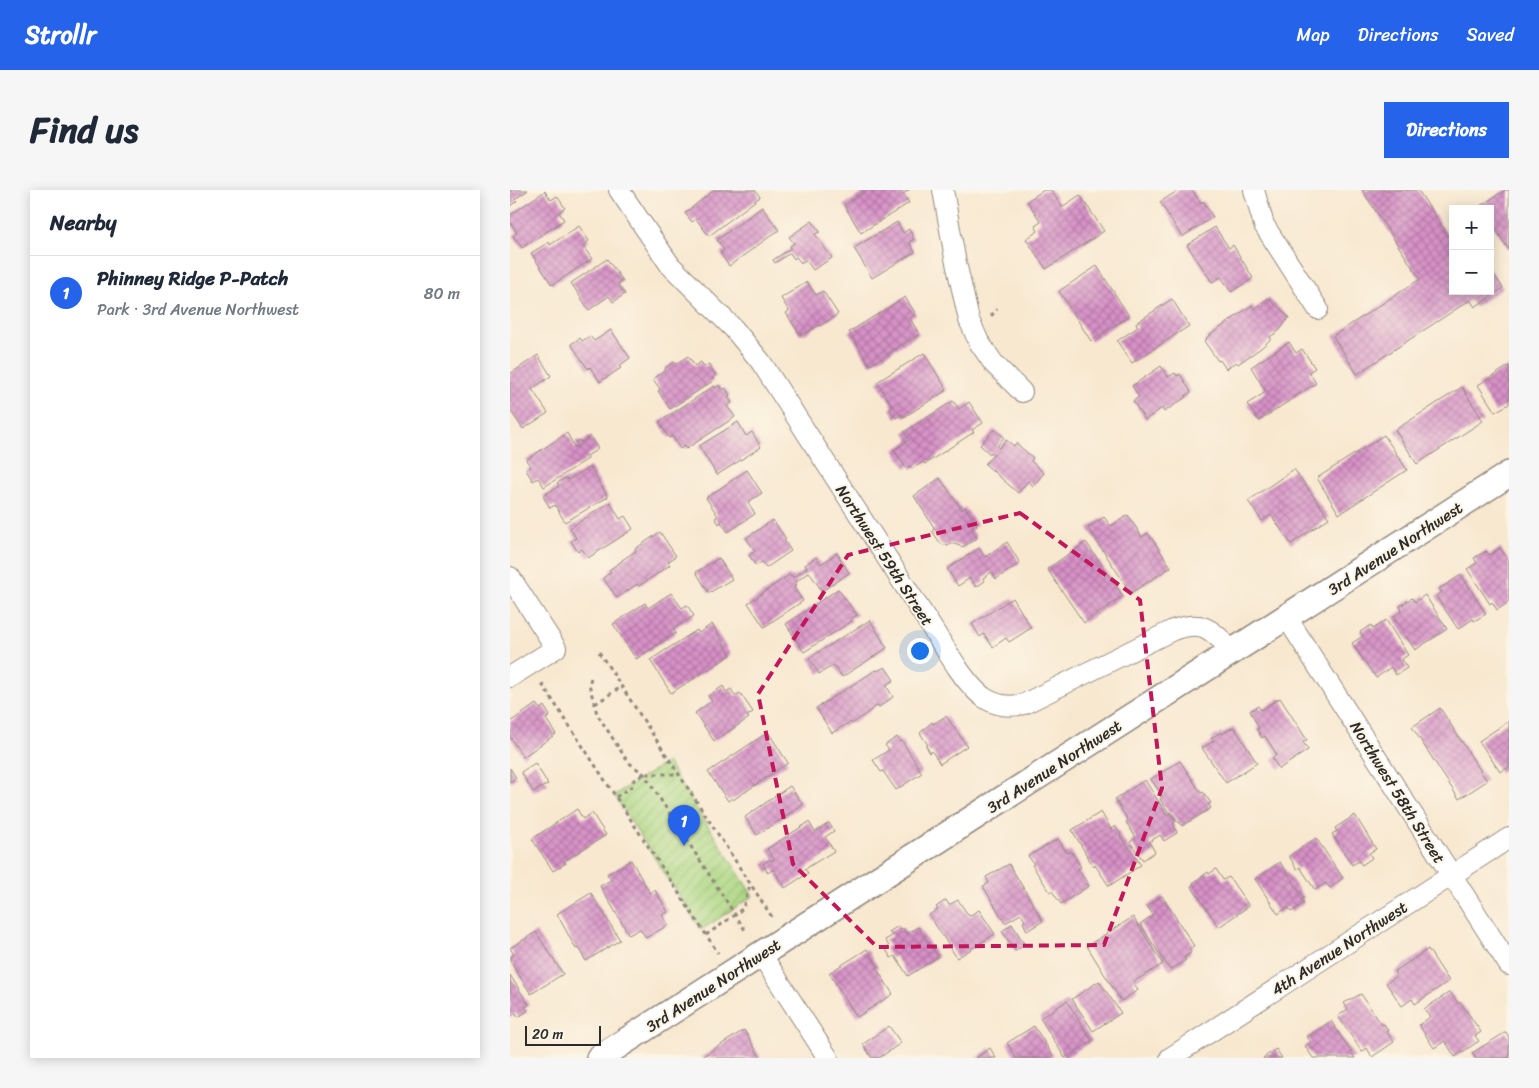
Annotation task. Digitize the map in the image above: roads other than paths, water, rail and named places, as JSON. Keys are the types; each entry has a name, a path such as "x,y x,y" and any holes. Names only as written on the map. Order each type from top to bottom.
{"street":[{"name":"Northwest 59th Street","path":"619,190 670,265 739,335 760,362 957,667 977,693 1005,706 1024,704 1173,630 1191,625 1207,627 1233,652"},
{"path":"943,190 955,258 969,320 979,342 994,364 1022,392"},
{"path":"1254,190 1264,225 1318,309"},
{"name":"3rd Avenue Northwest","path":"599,1058 1509,474"},
{"path":"510,578 556,648 510,677"},
{"name":"Northwest 58th Street","path":"1287,618 1509,965"},
{"name":"4th Avenue Northwest","path":"1170,1058 1509,838"},
{"path":"761,954 828,1058"}],"place":[{"name":"Phinney Ridge P-Patch","path":"684,846"}]}
